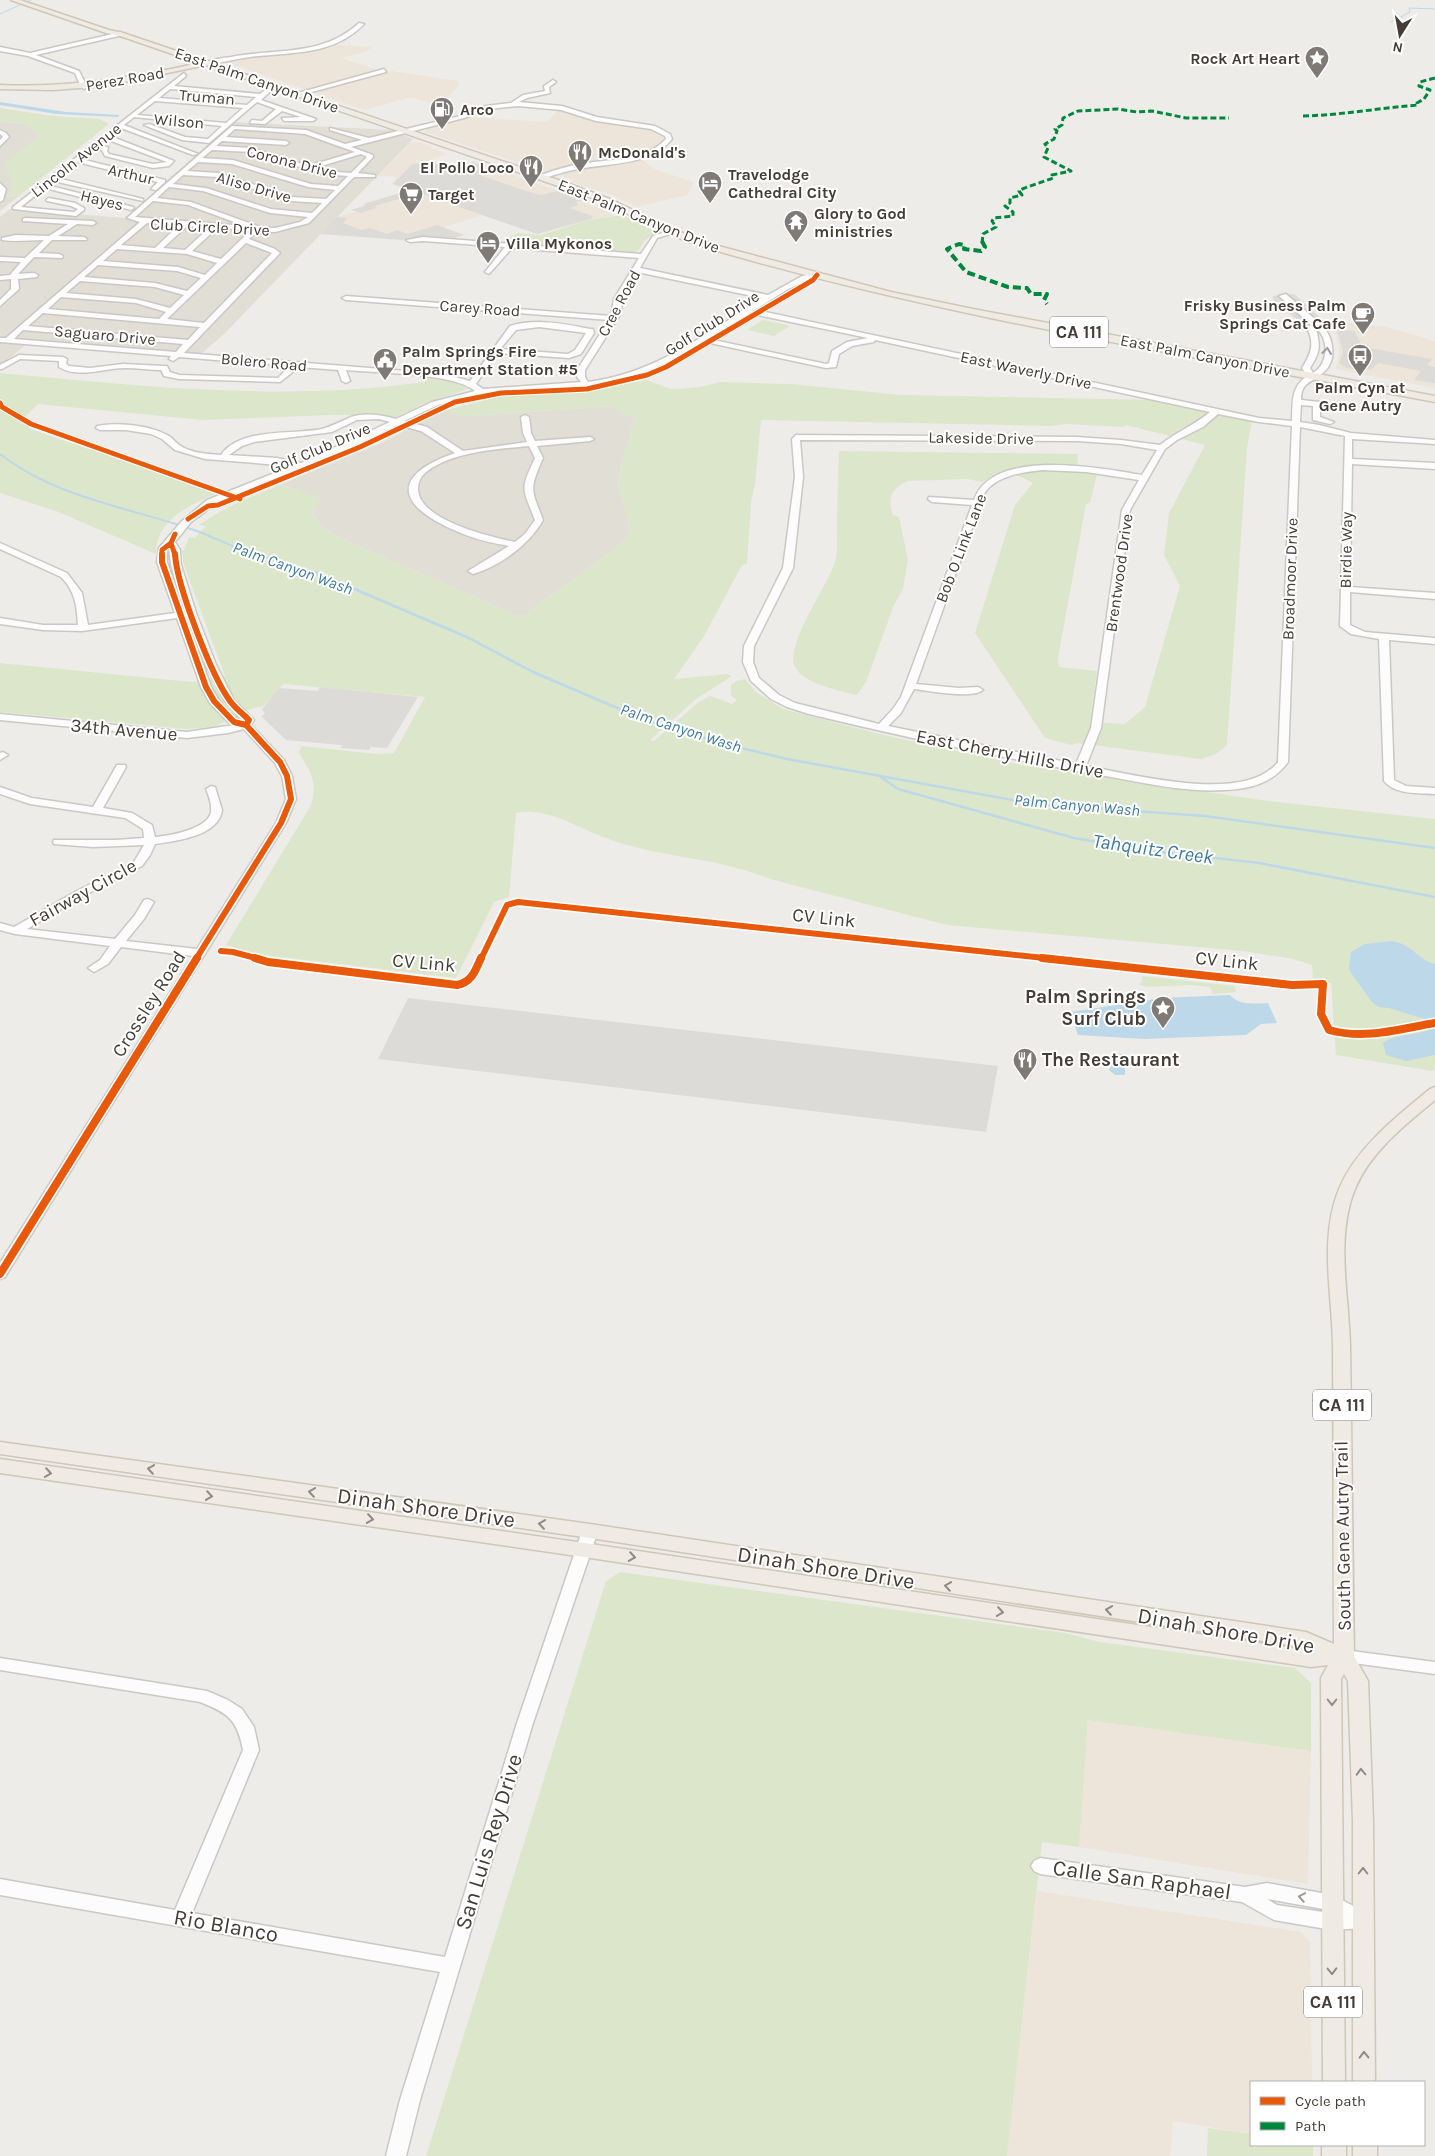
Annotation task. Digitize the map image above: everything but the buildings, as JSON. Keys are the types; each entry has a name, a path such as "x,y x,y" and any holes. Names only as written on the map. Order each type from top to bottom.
{"main road":[{"name":"East Palm Canyon Drive","path":"28,0 37,6"},
{"name":"East Palm Canyon Drive","path":"16,1 37,6 208,63 607,201 672,232 708,246 817,275 973,312 1435,399"},
{"name":"Perez Road","path":"0,87 48,89 84,87 126,82 208,63"},
{"name":"South Gene Autry Trail","path":"1364,2081 1363,1821 1358,1681 1344,1656 1341,1330 1336,1242 1340,1212 1347,1188 1357,1172 1384,1138 1435,1092"},
{"name":"Dinah Shore Drive","path":"0,1448 590,1531 1306,1640 1344,1656"},
{"name":"Dinah Shore Drive","path":"0,1466 584,1550 1302,1657 1344,1656"},
{"name":"South Gene Autry Trail","path":"1334,2081 1331,1678 1344,1656"}],"street":[{"name":"Perez Road","path":"208,63 242,56 322,47 346,37 361,24"},
{"path":"29,54 118,33"},
{"path":"0,49 29,54 77,72 84,87"},
{"path":"297,94 384,72"},
{"name":"Lincoln Avenue","path":"49,200 73,204 82,209 76,214 15,208 184,75"},
{"path":"197,90 208,82"},
{"path":"512,104 525,96 548,92 546,87 554,82"},
{"path":"145,221 130,218 150,196 181,173 241,113 273,86"},
{"path":"168,87 257,99 313,119 284,119"},
{"name":"Truman","path":"161,94 257,99"},
{"path":"153,99 248,107"},
{"path":"346,146 462,117 488,107 512,104 544,106 576,112 596,119 640,125 668,134 669,139 666,144 653,152 633,158 579,166 540,178"},
{"path":"146,105 241,113"},
{"path":"263,123 281,108"},
{"path":"139,111 306,132 362,152"},
{"path":"231,123 278,124 292,112"},
{"path":"130,118 184,139"},
{"name":"Wilson","path":"130,118 231,123"},
{"path":"210,144 220,139 231,123"},
{"path":"119,125 171,145 195,157 232,162 310,186 340,188"},
{"path":"147,125 184,128"},
{"path":"332,129 380,144"},
{"path":"0,144 5,140 2,133"},
{"path":"92,148 106,148 104,151 107,155 153,166 163,166 170,163 171,160 169,159 106,136"},
{"path":"301,139 316,136"},
{"path":"153,154 184,139"},
{"name":"Corona Drive","path":"184,139 256,151 325,173 373,176"},
{"path":"220,139 286,143"},
{"path":"256,151 294,141"},
{"path":"307,168 362,152"},
{"name":"Club Circle Drive","path":"10,338 145,221 284,229 302,224 314,215 371,156 362,152"},
{"name":"Arthur","path":"75,160 164,181 150,196 141,200 122,217"},
{"path":"60,173 150,196 189,203 257,228 161,321"},
{"name":"Aliso Drive","path":"181,173 218,175 291,199 327,202"},
{"path":"51,179 141,200"},
{"path":"167,185 204,189 270,211 314,215"},
{"name":"Hayes","path":"43,186 131,208"},
{"path":"0,199 1,187"},
{"path":"25,220 93,223"},
{"path":"0,304 15,289 14,274 26,260 50,238 76,222"},
{"path":"157,250 185,224"},
{"path":"187,252 215,226"},
{"name":"Cree Road","path":"586,384 581,377 580,370 614,318 618,309 618,299 655,238 672,232"},
{"path":"4,239 16,237 84,239"},
{"path":"410,240 423,239 643,256"},
{"path":"164,368 276,252 244,240"},
{"path":"115,247 187,252 223,262"},
{"path":"489,272 509,247"},
{"path":"34,254 59,256"},
{"path":"0,258 26,260"},
{"path":"98,263 178,269 205,277"},
{"path":"637,270 769,297"},
{"path":"0,278 34,275"},
{"name":"Golf Club Drive","path":"268,748 246,725 234,722 210,695 179,615 162,562 162,550 188,519 208,506 210,502 442,407 482,393 508,388 586,384 631,376 656,366 769,297 805,278 817,275"},
{"name":"Golf Club Drive","path":"482,393 587,389 632,380 666,367 813,280 817,275"},
{"path":"80,279 155,285 189,294"},
{"path":"61,295 136,301 171,311"},
{"path":"1283,296 1316,325 1311,328 1316,336 1316,353 1306,368 1311,376"},
{"name":"Carey Road","path":"346,298 614,318"},
{"path":"42,311 206,325"},
{"name":"East Waverly Drive","path":"756,312 1259,420 1319,427 1351,435"},
{"name":"Broadmoor Drive","path":"1265,778 1278,770 1283,762 1296,402 1299,388 1311,376 1322,370 1329,346 1322,327 1316,325"},
{"path":"472,384 496,351 512,329 519,326 590,331 578,352 569,356 496,351"},
{"name":"Saguaro Drive","path":"22,328 188,342"},
{"path":"710,340 826,366 833,365 835,353 844,346 878,338"},
{"name":"Bolero Road","path":"0,341 444,376 472,384 482,393"},
{"path":"74,347 63,359 62,365 84,369 108,370 123,366 164,368"},
{"path":"2,367 19,357 63,359"},
{"path":"164,368 167,374 179,377 280,380 296,365"},
{"path":"340,367 346,381"},
{"path":"508,388 508,385 515,379"},
{"path":"1318,393 1316,418 1320,420 1352,428 1410,436 1435,442"},
{"path":"1296,402 1317,404"},
{"name":"Brentwood Drive","path":"1080,768 1096,728 1126,510 1162,448 1174,438 1200,425 1216,411"},
{"path":"473,571 497,560 533,532 539,520 528,491 528,482 539,458 528,433 525,417"},
{"path":"219,457 248,441 264,437 324,431 340,428 361,419 371,418 400,424 425,434 459,455"},
{"name":"Golf Club Drive","path":"208,506 218,505 383,437 400,424"},
{"path":"100,428 145,430 160,434 178,446 178,448 191,453 300,466"},
{"path":"1351,435 1435,435"},
{"name":"Birdie Way","path":"1351,435 1348,438 1345,626 1354,632 1384,637"},
{"name":"Lakeside Drive","path":"763,688 750,672 747,653 788,568 799,476 796,439 799,437 1077,439 1121,442 1162,448"},
{"path":"515,545 471,534 447,524 424,510 411,492 414,481 430,467 459,455 497,448 590,439"},
{"path":"1348,462 1435,466"},
{"name":"Bob O Link Lane","path":"881,728 897,711 906,697 980,493 989,483 1008,474 1024,470 1075,469 1144,478"},
{"path":"932,499 977,503"},
{"name":"Golf Club Drive","path":"173,538 176,564 191,613 224,691 230,702 249,720 246,725"},
{"path":"0,546 64,575 72,582 79,594 83,628"},
{"path":"1346,589 1435,596"},
{"path":"0,620 50,628 83,628 132,623 191,613"},
{"path":"1435,641 1384,637 1389,781 1394,786 1435,791"},
{"path":"910,686 959,691 978,690"},
{"name":"East Cherry Hills Drive","path":"763,688 791,705 881,728 971,748 1080,768 1162,781 1224,788 1251,784 1265,778"},
{"name":"34th Avenue","path":"0,718 187,735 228,730 246,725"},
{"name":"Crossley Road","path":"0,1274 288,810 291,799 287,776 280,762 268,748"},
{"path":"97,810 121,767"},
{"path":"58,842 84,845 151,840 188,834 212,821 217,813 217,805 212,788"},
{"name":"Fairway Circle","path":"0,790 30,801 112,811 139,820 148,827 151,840 145,856 138,864 79,894 15,931"},
{"path":"94,968 104,962 140,917 148,902"},
{"name":"Fairway Circle","path":"0,926 15,931 200,953"},
{"name":"San Luis Rey Drive","path":"396,2156 410,2100 525,1723 590,1531"},
{"path":"1344,1656 1435,1668"},
{"path":"0,1664 201,1696 232,1708 247,1729 250,1750 181,1918"},
{"name":"Calle San Raphael","path":"1040,1866 1245,1895 1274,1912 1332,1912 1363,1920"},
{"name":"Rio Blanco","path":"0,1887 451,1966"}],"shaded area":[{"path":"337,45 372,47 365,52 341,58 372,68 457,81 460,84 444,103 430,103 411,97 365,110 228,63 228,61 244,58 309,51"},
{"path":"558,110 595,121 647,127 662,133 664,139 654,148 639,155 544,171 425,132 427,128 468,117 547,122"},
{"path":"0,121 23,124 34,129 38,137 27,148 12,175 11,189 7,195 19,196 0,211"},
{"path":"233,122 391,130 413,139 225,333 200,355 30,341 0,367 0,217 10,209 125,218"},
{"path":"420,142 446,154 424,163 474,177 499,170 584,200 585,203 617,215 585,221 538,234 482,215 444,227 465,235 449,240 412,237 397,239 322,233 338,217 417,194 392,184 397,177 378,176 410,143"},
{"path":"642,159 654,169 694,182 687,195 637,207 610,194 571,182 574,180 562,176 562,174 584,167"},
{"path":"473,162 485,166 482,167 485,171 477,174 526,191 541,195 557,191 583,200 575,202 579,205 569,208 593,216 591,219 537,234 393,184 412,164 434,163 452,168"},
{"path":"407,191 416,194 375,206 377,208 360,213 351,210 366,205 363,204"},
{"path":"337,217 347,218 343,223 362,230 370,228 387,234 397,230 408,234 437,225 464,235 451,239 411,237 402,240 321,234"},
{"path":"1294,294 1325,322 1301,323 1273,300 1273,296"},
{"path":"1331,322 1383,326 1435,341 1435,388 1335,369 1338,361 1339,344"},
{"path":"1337,329 1354,331 1363,347 1432,359 1427,365 1435,367 1435,383 1414,380 1421,371 1378,363 1371,370 1365,369 1364,371 1343,367 1343,365 1339,364 1343,351"},
{"path":"614,406 621,414 635,417 617,481 628,519 629,536 613,550 524,615 518,616 342,539 320,526 313,512 320,499 282,484 383,442 442,411 460,416 471,416"},
{"path":"320,687 418,697 387,748 371,747 369,750 341,748 342,745 286,740 261,716 265,714 262,709 279,688 318,691"},
{"path":"408,998 998,1066 986,1132 378,1059"},
{"path":"1088,1720 1311,1751 1308,1884 1079,1847"},
{"path":"1037,1891 1301,1932 1310,1941 1312,2081 1250,2081 1250,2134 1173,2121 1170,2156 1007,2156"}],"green space":[{"path":"0,108 53,116 99,119 109,124 19,196 7,195 11,189 12,176 6,171 5,163 38,137 35,132 26,126 0,121"},
{"path":"625,216 653,230 655,234 645,240 638,251 630,253 508,244 505,242 511,236 519,233 541,235 585,221"},
{"path":"763,320 790,326 774,336 747,330"},
{"path":"0,373 212,390 318,391 424,382 428,378 457,382 468,389 421,405 394,418 374,415 333,415 203,420 38,404 19,423 28,425 30,429 217,493 185,509 168,523 157,542 156,554 56,511 0,493"},
{"path":"646,380 668,388 677,389 700,387 720,382 791,384 901,395 1155,400 1252,421 1247,448 1227,745 1216,754 1201,759 1077,743 1071,745 1045,738 975,633 1015,505 1033,483 1008,471 982,482 968,479 908,481 894,491 890,504 891,509 893,515 899,517 908,560 903,589 894,605 866,682 857,695 811,681 797,671 794,664 794,654 802,628 831,573 836,558 839,451 1078,454 1077,470 1097,474 1090,503 1086,504 1058,658 1059,667 1097,671 1090,722 1125,724 1145,707 1180,586 1164,555 1169,513 1205,445 1126,425 1124,427 1066,424 1051,426 761,420 755,485 751,501 747,564 742,565 703,638 674,679 727,674 732,676 696,699 650,740 654,741 699,702 710,696 732,704 737,700 731,696 731,685 745,679 756,692 783,709 879,734 1021,765 1268,801 1435,819 1435,1068 1432,1071 1336,1055 1331,983 1313,981 1312,965 1293,959 1243,951 947,925 770,879 729,866 626,845 562,819 539,813 516,813 509,897 494,902 456,978 255,954 226,945 310,807 313,799 314,785 299,753 301,746 376,754 394,753 425,697 284,684 263,706 247,710 214,727 187,729 0,712 0,663 191,682 225,676 184,565 182,551 189,537 195,538 206,526 199,525 229,507 282,484 321,499 313,512 320,526 342,539 518,616 524,615 613,550 629,536 628,519 617,481 635,417 621,414 614,406 471,416 460,416 442,411 503,396 598,390"},
{"path":"1142,976 1235,986 1236,992 1213,994 1210,987 1189,985 1146,987 1139,984 1142,982"},
{"path":"620,1572 1065,1633 1100,1642 1295,1668 1311,1683 1311,1751 1088,1720 1079,1847 1042,1842 1007,2156 426,2156 606,1581"},
{"path":"1208,2128 1250,2134 1250,2146 1313,2146 1313,2156 1207,2156"}],"water":[{"path":"0,102 66,112 120,115 118,117 57,114 0,105"},
{"path":"1391,941 1410,948 1423,959 1435,964 1435,1022 1389,1008 1378,1007 1372,1002 1351,973 1349,968 1351,952 1365,944"},
{"path":"1230,995 1237,1001 1252,1004 1268,1003 1277,1023 1261,1024 1246,1035 1144,1039 1078,1035 1070,1012 1162,998"},
{"path":"1435,1026 1435,1055 1406,1061 1386,1055 1383,1043 1396,1037 1423,1032"},
{"path":"1116,1053 1133,1056 1133,1059 1125,1066 1125,1075 1115,1075 1109,1070 1114,1061 1112,1056"}],"waterway":[{"path":"0,14 31,0"},
{"path":"1391,22 1410,12 1409,8 1435,9"},
{"name":"Palm Canyon Wash","path":"0,454 22,469 69,491 194,530 258,555"},
{"name":"Palm Canyon Wash","path":"253,554 317,573 469,638 533,672 643,719 721,743 787,759 1034,804 1205,816 1435,848"},
{"name":"Tahquitz Creek","path":"881,777 898,789 1074,838 1144,850 1259,863 1435,897"}],"marked path":[{"path":"1303,116 1337,115 1375,108 1418,105 1417,103 1424,99 1430,90 1419,86 1420,82 1435,78"},
{"path":"1047,304 1044,300 1047,294 1031,294 1027,288 1008,287 966,272 947,249 959,244 965,245 964,249 981,251 985,247 982,243 983,234 996,227 992,221 994,218 1013,216 1013,212 1005,206 1010,203 1010,198 1022,195 1019,191 1022,188 1032,187 1053,178 1052,175 1055,173 1071,171 1044,157 1048,148 1045,144 1054,139 1057,131 1055,129 1062,125 1063,118 1078,111 1118,109 1137,112 1152,111 1186,118 1229,118"}],"cycle path":[{"path":"188,519 208,506 218,505 360,447 455,402 501,393 587,389 647,375 666,367 813,280 817,275"},
{"path":"0,403 2,407 31,424 240,499"},
{"path":"0,1274 281,823 291,799 287,776 280,762 246,725 234,722 214,701 206,687 162,562 162,550 171,543 175,534"},
{"path":"171,543 175,550 176,565 191,613 211,665 230,701 249,720 246,725"},
{"name":"CV Link","path":"221,951 233,952 268,962 457,985 466,983 471,979 507,905 518,902 1292,985 1319,983 1323,984 1321,1014 1329,1030 1342,1034 1368,1035 1435,1023"}],"place":[{"name":"Rock Art Heart","path":"1317,79"},
{"name":"Arco","path":"442,130"},
{"name":"McDonald's","path":"580,173"},
{"name":"El Pollo Loco","path":"531,188"},
{"name":"Travelodge Cathedral City","path":"710,204"},
{"name":"Target","path":"411,215"},
{"name":"Glory to God ministries","path":"796,243"},
{"name":"Villa Mykonos","path":"488,264"},
{"name":"Frisky Business Palm Springs Cat Cafe","path":"1363,335"},
{"name":"Palm Cyn at Gene Autry","path":"1360,377"},
{"name":"Palm Springs Fire Department Station #5","path":"385,381"},
{"name":"Palm Springs Surf Club","path":"1163,1029"},
{"name":"The Restaurant","path":"1025,1081"}]}
